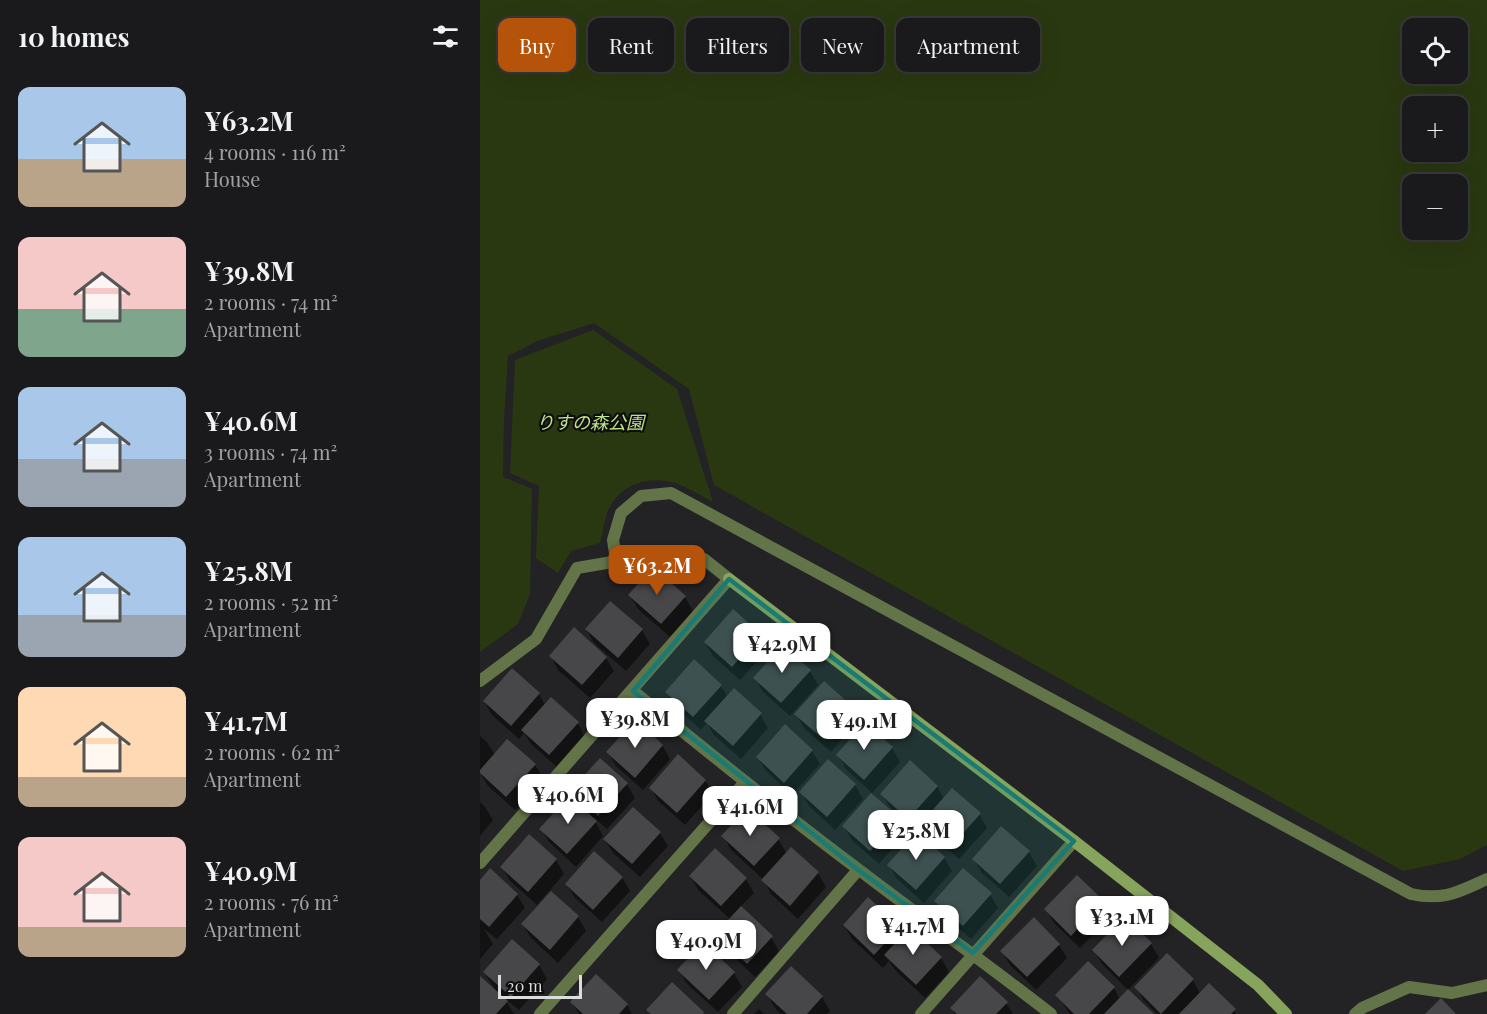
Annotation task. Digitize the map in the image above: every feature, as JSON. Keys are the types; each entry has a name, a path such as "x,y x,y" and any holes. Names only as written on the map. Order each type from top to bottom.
{"street":[{"path":"616,560 613,540 621,513 641,496 671,493 1411,894 1430,898 1451,895 1487,879"},
{"path":"480,681 536,639 577,568 677,551 704,559 1074,841 1258,986 1286,1014"},
{"path":"480,864 729,579"},
{"path":"633,691 858,870 973,953 1051,1014"},
{"path":"540,1014 745,782"},
{"path":"921,1014 1074,841"},
{"path":"733,1014 858,870"},
{"path":"1355,1014 1362,1008 1409,987 1452,993 1487,985"}],"highlighted area":[{"path":"729,579 1074,841 973,953 858,870 633,691"}],"green space":[{"path":"480,0 1487,0 1487,845 1460,859 1403,871 714,485 689,389 594,323 537,341 508,356 503,477 532,489 530,594 518,624 480,652"},
{"name":"りすの森公園","path":"593,330 677,389 713,502 690,489 665,481 645,481 627,488 613,502 600,543 571,551 558,573 536,558 539,486 510,473 515,360"}],"building":[{"path":"653,567 686,596 661,624 628,595"},
{"path":"610,601 643,629 618,658 585,629"},
{"path":"733,609 761,634 732,667 704,642"},
{"path":"574,627 607,657 582,685 549,656"},
{"path":"782,645 811,670 781,703 753,678"},
{"path":"694,659 722,685 693,717 665,692"},
{"path":"512,668 540,693 511,726 483,701"},
{"path":"824,681 852,706 823,739 794,714"},
{"path":"734,688 762,713 733,746 704,721"},
{"path":"551,697 579,722 549,755 521,730"},
{"path":"636,719 663,745 635,778 606,752"},
{"path":"865,722 893,747 864,780 836,755"},
{"path":"785,724 813,750 784,783 756,757"},
{"path":"507,739 536,764 506,797 480,773 480,770"},
{"path":"678,754 706,780 677,813 649,788"},
{"path":"600,758 628,783 598,816 570,791"},
{"path":"828,759 856,784 827,817 799,792"},
{"path":"910,760 938,786 908,819 880,794"},
{"path":"952,788 981,813 951,847 923,821"},
{"path":"871,793 900,818 870,851 842,826"},
{"path":"569,796 597,821 567,854 539,829"},
{"path":"633,807 661,832 632,864 603,839"},
{"path":"747,808 780,838 754,866 721,836"},
{"path":"1001,826 1030,851 1000,884 972,859"},
{"path":"917,831 945,857 916,890 887,865"},
{"path":"529,834 557,859 528,892 500,867"},
{"path":"791,847 819,872 790,906 761,880"},
{"path":"715,848 747,878 721,906 689,876"},
{"path":"594,851 623,877 593,910 565,884"},
{"path":"490,868 518,894 489,927 480,919 480,880"},
{"path":"963,868 992,893 963,926 934,901"},
{"path":"1077,875 1104,901 1071,936 1044,909"},
{"path":"551,891 579,916 550,950 521,924"},
{"path":"868,897 900,927 874,955 843,925"},
{"path":"741,906 773,936 747,964 715,934"},
{"path":"1125,916 1152,943 1119,977 1092,950"},
{"path":"1034,917 1060,944 1027,977 1000,951"},
{"path":"910,927 942,957 916,985 884,955"},
{"path":"512,939 540,964 511,997 483,972"},
{"path":"703,942 735,972 709,1000 677,970"},
{"path":"1167,953 1194,979 1161,1014 1134,987"},
{"path":"1088,961 1115,987 1089,1014 1074,1014 1055,995"},
{"path":"791,966 823,996 807,1014 787,1014 765,994"},
{"path":"596,974 628,1004 619,1014 583,1014 570,1002"},
{"path":"480,976 508,1001 496,1014 480,1014"},
{"path":"980,976 1008,1002 996,1014 957,1014 950,1008"},
{"path":"672,982 704,1012 703,1014 651,1014 646,1010"},
{"path":"1209,983 1236,1009 1231,1014 1179,1014"},
{"path":"1128,989 1154,1014 1104,1014"},
{"path":"1441,998 1456,1014 1425,1014"}]}
